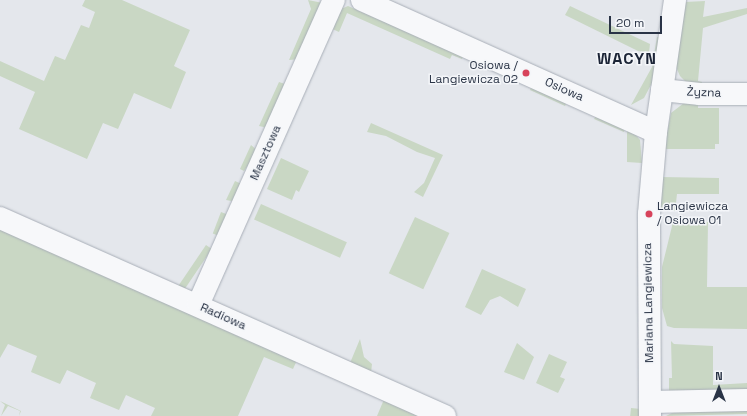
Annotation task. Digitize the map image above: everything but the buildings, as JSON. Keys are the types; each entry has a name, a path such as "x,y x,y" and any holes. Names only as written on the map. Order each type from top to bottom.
{"street":[{"name":"Masztowa","path":"198,305 334,0"},
{"name":"Osiowa","path":"362,0 656,132"},
{"name":"Mariana Langiewicza","path":"650,409 648,227 656,132 675,0"},
{"name":"Żyzna","path":"662,90 700,94 747,94"},
{"name":"Radiowa","path":"0,218 445,416"},
{"path":"650,409 747,400"}],"green space":[{"path":"85,0 122,0 190,30 174,66 186,72 171,109 134,93 118,129 103,123 87,159 19,129 35,92 0,76 0,61 44,81 55,56 65,60 81,25 89,28 95,12 82,6"},
{"path":"308,0 323,3 300,59 289,60 311,9"},
{"path":"705,1 703,17 747,8 747,14 703,28 698,81 702,82 702,86 686,82 680,76 676,67 685,2"},
{"path":"348,6 463,56 462,59 452,55 450,59 347,13 339,32 328,27 341,9"},
{"path":"570,6 650,44 649,53 638,51 565,15"},
{"path":"657,37 661,37 653,81 644,98 631,105 652,67"},
{"path":"279,82 285,84 268,128 259,126"},
{"path":"532,85 568,100 565,106 530,90"},
{"path":"684,103 698,103 698,108 719,108 719,144 715,144 715,149 664,149 671,113"},
{"path":"597,114 625,127 624,132 594,119"},
{"path":"371,123 443,155 423,197 414,192 424,183 435,158 417,152 386,136 367,132"},
{"path":"627,131 634,133 640,140 642,163 627,162"},
{"path":"251,145 258,151 244,171 240,169"},
{"path":"281,158 309,171 299,192 296,190 292,200 267,189"},
{"path":"661,177 719,178 719,194 677,194 675,211 660,211"},
{"path":"235,181 244,185 237,202 226,200"},
{"path":"261,204 347,242 340,258 254,220"},
{"path":"221,212 229,215 221,237 213,233"},
{"path":"415,217 449,233 423,289 389,273"},
{"path":"673,222 708,222 707,287 747,287 747,329 674,328 667,326 662,308 662,267"},
{"path":"0,225 298,358 293,369 264,357 238,416 151,416 155,408 126,395 119,410 90,398 96,383 67,370 60,384 31,372 37,356 8,344 0,358"},
{"path":"206,245 212,249 184,290 179,286"},
{"path":"482,269 526,289 518,307 500,296 490,300 481,315 465,307"},
{"path":"360,339 364,357 372,364 371,373 350,363"},
{"path":"671,341 674,344 713,346 713,385 747,383 747,392 669,391 669,378 672,378"},
{"path":"517,343 534,357 524,380 504,372"},
{"path":"549,354 567,362 560,377 565,379 558,393 536,383"},
{"path":"385,397 429,416 377,416"},
{"path":"0,401 21,411 19,416 20,411 8,406 1,416 5,405"},
{"path":"631,408 641,409 640,416 630,416"},
{"path":"747,409 747,414 666,416 674,412"}],"place":[{"name":"Osiowa / Langiewicza 02","path":"526,73"},
{"name":"Langiewicza / Osiowa 01","path":"649,214"}],"district":[{"name":"WACYN","path":"627,59"}]}
